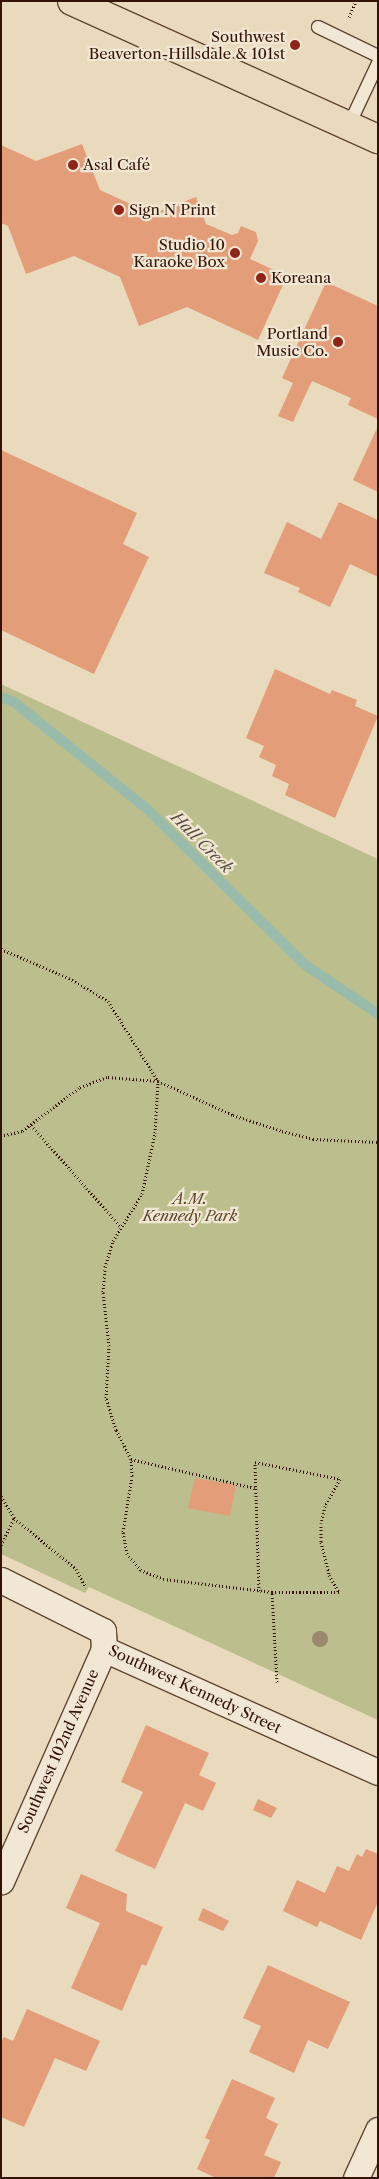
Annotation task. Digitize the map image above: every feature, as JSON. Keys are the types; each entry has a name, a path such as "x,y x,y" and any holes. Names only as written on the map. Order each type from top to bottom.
{"main road":[{"path":"86,4 378,139"}],"street":[{"name":"Southwest Kennedy Street","path":"1,1580 103,1640 378,1772"},
{"name":"Southwest 102nd Avenue","path":"1,1881 103,1640"},
{"path":"356,2178 378,2130"}],"lane":[{"path":"318,27 378,56"},
{"path":"349,125 378,62"}],"path":[{"path":"1,949 69,978 108,1001 158,1081 155,1133 144,1186 121,1227 105,1267 103,1292 109,1346 106,1398 116,1430 131,1459 132,1476 123,1532 127,1554 142,1570 191,1584 259,1591 272,1592 339,1592 329,1575 321,1542 321,1523 325,1506 340,1479 255,1462 259,1591"},
{"path":"1,1136 22,1131 79,1088 107,1077 158,1081 233,1115 282,1132 313,1138 378,1142"},
{"path":"31,1125 121,1227"},
{"path":"131,1459 255,1488"},
{"path":"1,1496 14,1518 76,1569 103,1640"},
{"path":"1,1544 14,1518"},
{"path":"272,1592 277,1682"}],"green space":[{"name":"A.M. Kennedy Park","path":"1,684 378,859 378,1720 89,1587 85,1593 1,1554"}],"building":[{"path":"82,144 100,190 152,214 196,197 206,224 232,235 238,233 241,226 256,232 258,241 250,259 287,276 258,340 187,307 139,326 120,277 74,256 26,274 8,226 1,223 1,145 36,161"},
{"name":"Portland Music Co.","path":"326,282 378,306 378,419 348,405 351,398 312,381 293,422 278,416 293,383 282,378"},
{"path":"378,426 378,492 353,480"},
{"path":"1,450 137,513 123,544 149,557 94,674 1,630"},
{"path":"339,502 378,520 378,577 350,564 330,607 298,592 300,588 264,573 287,522 321,539"},
{"path":"275,669 330,694 332,690 357,700 355,706 378,716 335,818 285,795 289,784 272,776 276,765 259,757 264,746 246,738"},
{"path":"195,1478 236,1485 230,1516 188,1508"},
{"path":"146,1725 209,1753 199,1775 216,1783 203,1811 185,1803 155,1869 115,1851 143,1792 121,1782"},
{"path":"258,1799 277,1808 271,1818 253,1810"},
{"path":"366,1849 378,1854 378,1902 361,1940 320,1921 317,1927 283,1911 297,1880 325,1893 337,1866 349,1871 357,1854 362,1857"},
{"path":"81,1874 127,1894 126,1911 163,1927 146,1966 142,1964 122,2011 71,1988 100,1923 66,1908"},
{"path":"203,1908 229,1921 223,1931 198,1920"},
{"path":"268,1965 350,2002 328,2049 308,2040 294,2073 249,2052 261,2026 243,2018"},
{"path":"27,2009 100,2041 86,2071 55,2058 24,2127 1,2117 1,2042 4,2037 13,2041"},
{"path":"232,2079 275,2098 266,2118 278,2124 264,2155 281,2162 274,2178 216,2178 197,2169 210,2140 205,2138"}],"waterway":[{"name":"Hall Creek","path":"1,697 14,702 147,809 304,964 378,1014"}],"place":[{"name":"Southwest Beaverton-Hillsdale & 101st","path":"295,45"},
{"name":"Asal Café","path":"73,165"},
{"name":"Sign N Print","path":"119,210"},
{"name":"Studio 10 Karaoke Box","path":"235,253"},
{"name":"Koreana","path":"261,278"},
{"name":"Portland Music Co.","path":"338,342"}]}
